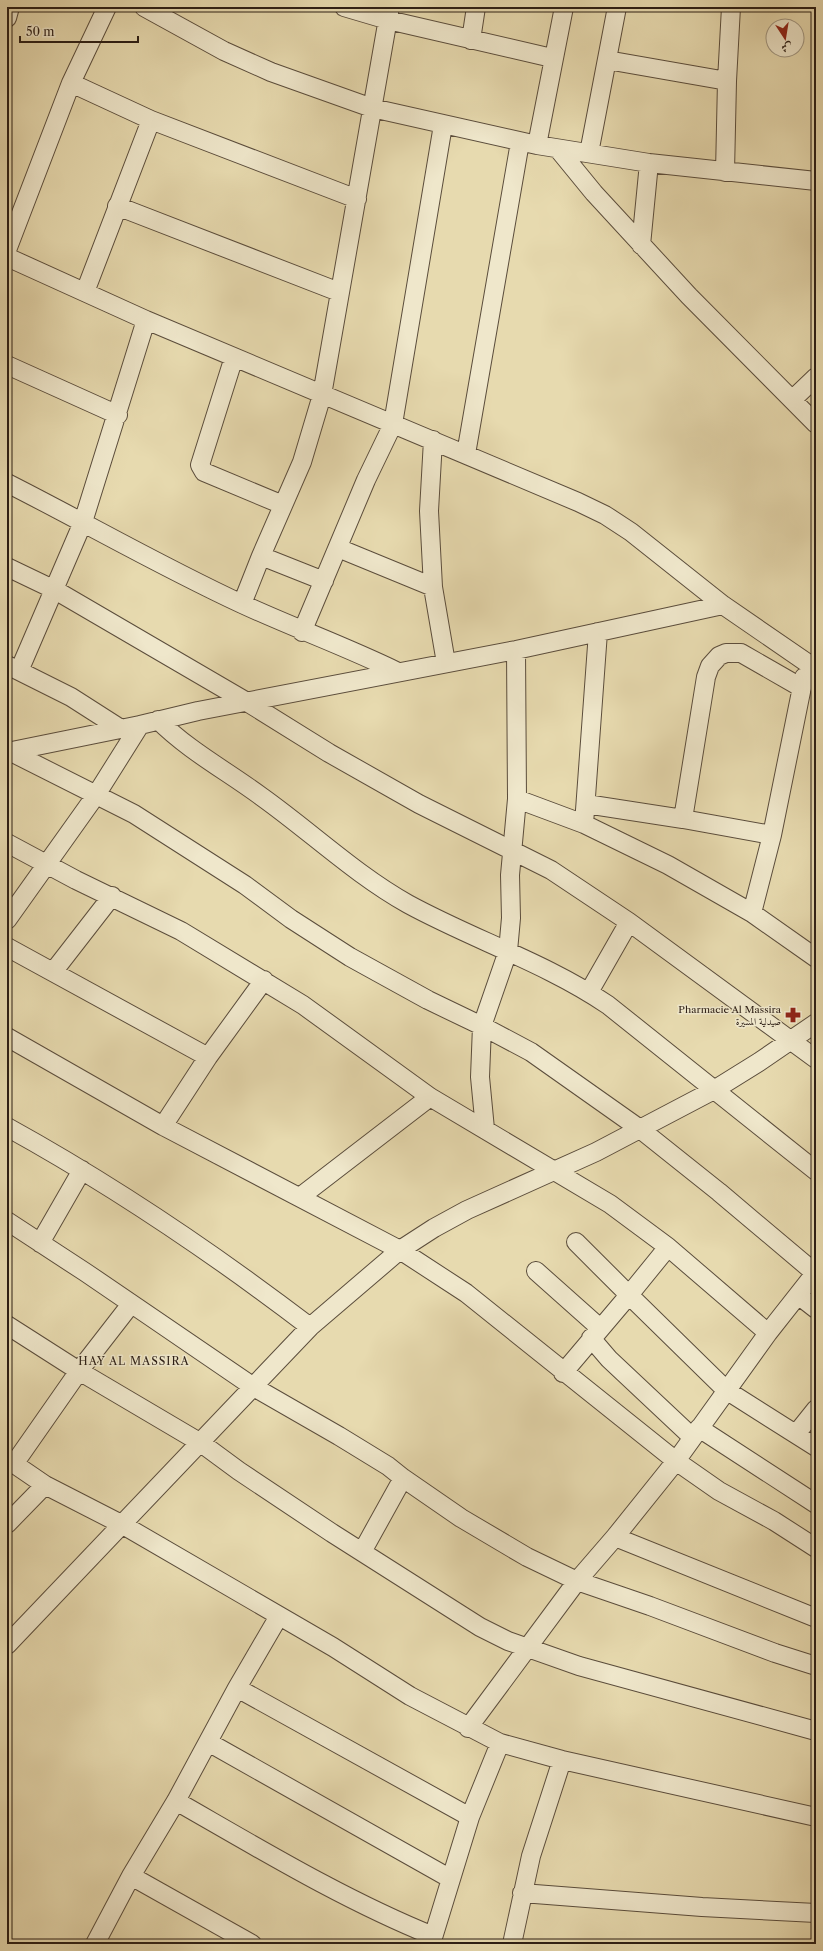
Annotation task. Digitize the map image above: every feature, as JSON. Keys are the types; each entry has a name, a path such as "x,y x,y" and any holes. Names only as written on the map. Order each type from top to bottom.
{"street":[{"path":"7,18 10,7"},
{"path":"7,250 71,83 107,7"},
{"path":"144,7 224,51 270,72 372,108 528,144 649,163 816,181"},
{"path":"344,7 389,13 471,40 552,58"},
{"path":"471,40 476,7"},
{"path":"466,454 528,144 552,58 564,7"},
{"path":"589,153 617,7"},
{"path":"725,172 726,81 731,7"},
{"path":"242,604 302,462 322,394 389,13"},
{"path":"607,60 726,81"},
{"path":"71,83 151,120 357,200"},
{"path":"85,292 151,120"},
{"path":"302,632 366,480 393,424 443,125"},
{"path":"558,148 594,193 689,296 793,399 816,424"},
{"path":"642,245 649,163"},
{"path":"118,206 339,292"},
{"path":"7,257 146,320 466,454 605,515 631,532 723,605 812,665 802,688 772,835 752,913"},
{"path":"121,729 70,697 13,668 55,590 83,522 118,415 146,320"},
{"path":"234,357 200,465 204,472 283,505"},
{"path":"7,365 118,415"},
{"path":"793,399 816,377"},
{"path":"433,440 429,511 433,587 446,663"},
{"path":"7,483 185,577 302,632 362,655 398,672"},
{"path":"338,548 433,587"},
{"path":"261,556 324,581"},
{"path":"7,567 55,590 247,702 329,753 419,804 551,870 629,922 816,1058"},
{"path":"8,751 247,702 516,650 723,605"},
{"path":"584,824 598,632"},
{"path":"485,1130 480,1077 482,1026 508,951 511,918 510,875 517,799 516,650"},
{"path":"683,818 706,677 714,659 726,653 741,653 802,688"},
{"path":"158,720 186,745 262,797 380,886 408,904 470,935 508,951 589,992 629,1020 816,1171"},
{"path":"7,920 96,795 140,725"},
{"path":"8,751 134,814 171,836 246,885 291,919 350,957 428,1000 531,1052 640,1129 719,1192 815,1273 768,1333 676,1461 615,1537 577,1581 468,1728"},
{"path":"517,799 584,824 668,865 752,913 816,958"},
{"path":"586,804 683,818 772,835"},
{"path":"7,843 181,931 303,1005 430,1096 610,1204 668,1247 768,1333"},
{"path":"53,972 112,896"},
{"path":"589,992 629,922"},
{"path":"7,947 208,1057"},
{"path":"163,1126 208,1057 264,980"},
{"path":"7,1645 123,1525 252,1386 310,1327 400,1250 434,1228 467,1210 640,1129 714,1090 816,1023"},
{"path":"7,1037 163,1126 400,1250 466,1293 563,1373 676,1461 720,1491 774,1521 816,1548"},
{"path":"300,1197 430,1096"},
{"path":"7,1127 116,1190 251,1282 310,1327"},
{"path":"40,1243 82,1170"},
{"path":"7,1221 252,1386 388,1466 403,1478 468,1522 527,1557 577,1581 650,1606 775,1654 816,1666"},
{"path":"576,1242 726,1390 816,1448"},
{"path":"563,1373 668,1247"},
{"path":"536,1271 596,1333 609,1359 696,1432 816,1504"},
{"path":"798,1295 816,1310"},
{"path":"131,1304 11,1462 45,1485 123,1525 333,1647 410,1696 468,1728 500,1743 562,1760 816,1817"},
{"path":"7,1325 79,1371 201,1442 239,1471 480,1627 527,1647 614,1676 816,1731"},
{"path":"796,1434 816,1409"},
{"path":"362,1552 403,1478"},
{"path":"7,1524 45,1485"},
{"path":"615,1537 816,1618"},
{"path":"95,1944 131,1876 176,1802 237,1688 279,1616"},
{"path":"237,1688 470,1817"},
{"path":"208,1742 452,1879"},
{"path":"176,1802 332,1888 432,1940 470,1817 500,1743"},
{"path":"512,1944 531,1856 562,1760"},
{"path":"131,1876 252,1944"},
{"path":"522,1893 702,1907 816,1913"}],"place":[{"name":"Pharmacie Al Massira صيدلية المسيرة","path":"793,1015"}],"district":[{"name":"HAY AL MASSIRA","path":"134,1361"}]}
